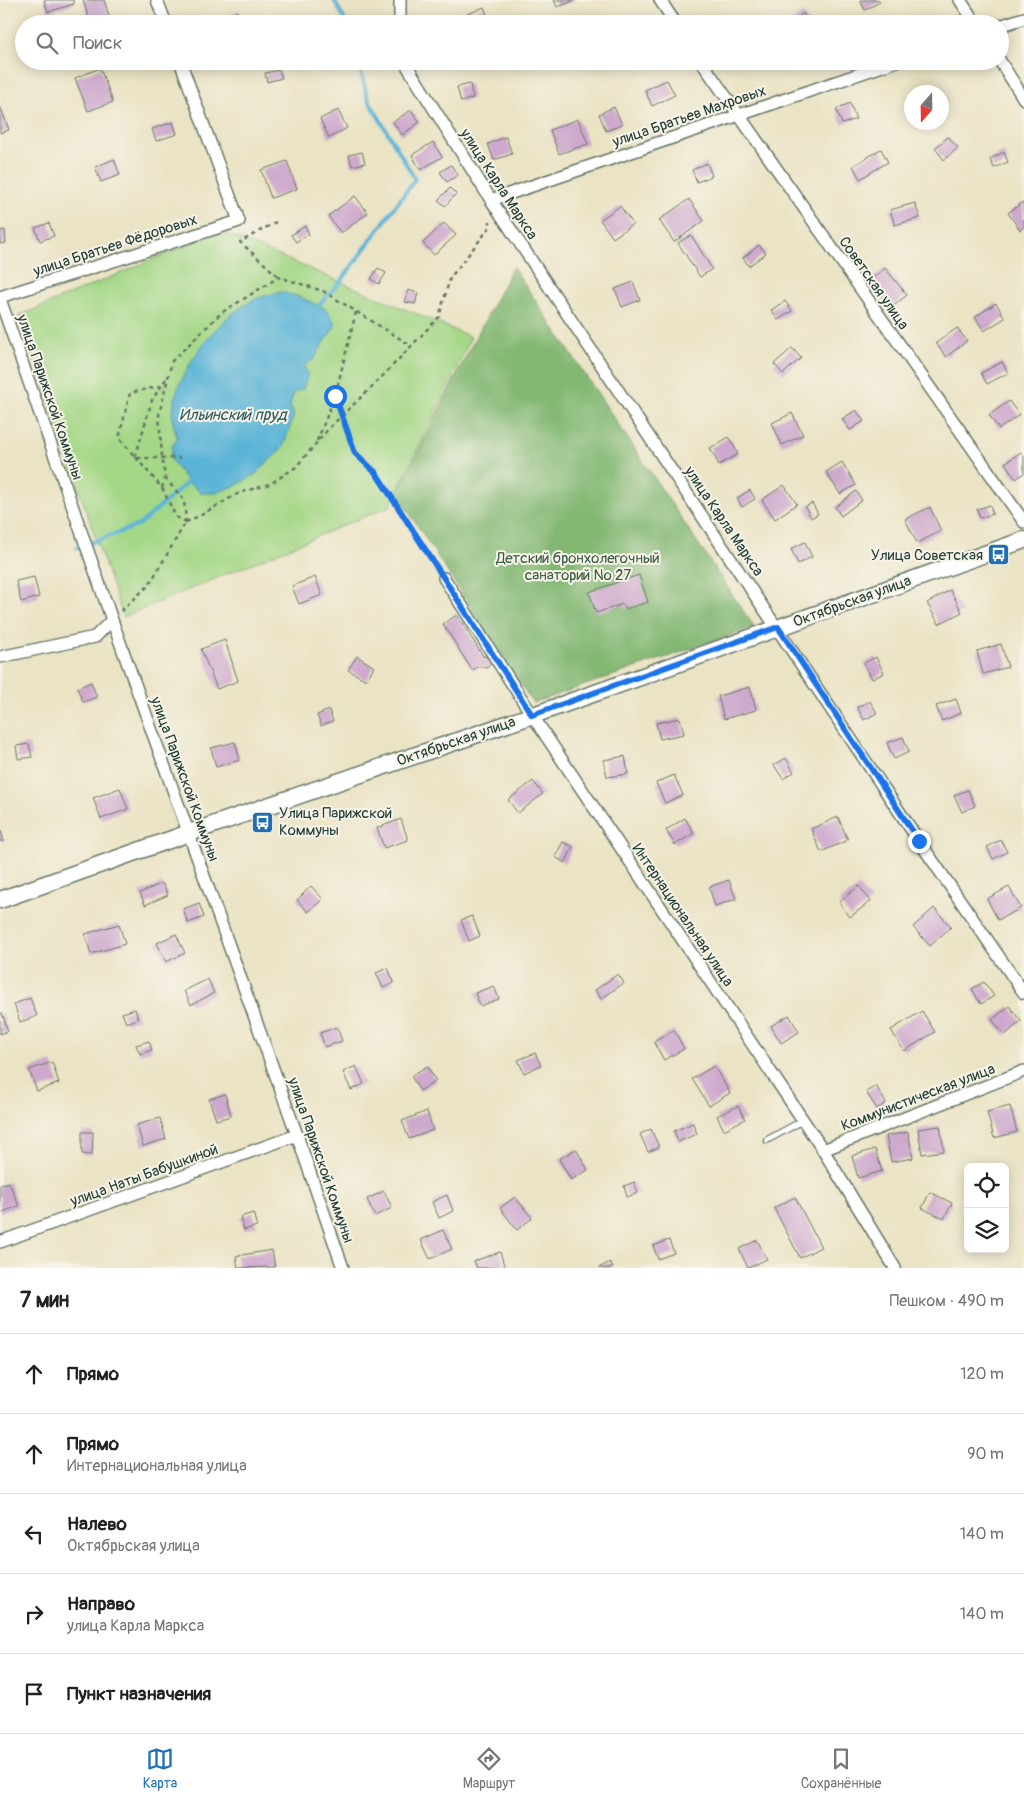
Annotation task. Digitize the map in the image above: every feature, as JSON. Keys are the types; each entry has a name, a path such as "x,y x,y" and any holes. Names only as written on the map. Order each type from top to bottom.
{"main road":[{"name":"Октябрьская улица","path":"0,900 532,715 1024,540"}],"street":[{"path":"157,0 163,15"},
{"path":"400,0 400,15"},
{"path":"660,0 670,15"},
{"path":"960,0 970,15"},
{"path":"1009,23 1024,18"},
{"name":"улица Братьев Фёдоровых","path":"0,298 239,221 183,70"},
{"name":"улица Карла Маркса","path":"410,70 490,200 778,627 919,841 1024,994"},
{"name":"Советская улица","path":"707,70 1024,522"},
{"name":"улица Братьев Махровых","path":"490,200 871,70"},
{"path":"1006,70 1024,99"},
{"name":"улица Парижской Коммуны","path":"0,298 112,620 343,1268"},
{"name":"Интернациональная улица","path":"444,578 532,715 822,1150 895,1268"},
{"path":"0,656 95,637 112,620"},
{"name":"Коммунистическая улица","path":"822,1150 1024,1072"},
{"name":"улица Наты Бабушкиной","path":"0,1242 297,1135"}],"lane":[{"path":"767,1140 802,1121"}],"path":[{"path":"186,522 202,515 239,493 270,484 296,467 330,426 440,317 450,278 490,226 490,200"},
{"path":"276,222 240,242 279,277 323,292 412,346"},
{"path":"162,488 165,478 159,415 172,361 222,313 279,277"},
{"path":"316,445 335,396 356,312"},
{"path":"135,458 152,400 168,377"},
{"path":"161,386 130,393 119,438 162,488 176,517 186,522"},
{"path":"335,396 355,453 376,473 444,578"},
{"path":"135,458 180,458"},
{"path":"112,620 149,585 186,522 184,500 165,478"}],"green space":[{"path":"220,231 471,337 390,506 123,617 19,316"},
{"name":"Детский бронхолегочный санаторий № 27","path":"513,267 754,627 533,703 397,494 455,377"}],"water":[{"name":"Ильинский пруд","path":"281,292 300,297 326,309 336,324 314,359 304,366 308,374 303,389 294,392 290,405 294,415 283,447 256,474 237,485 216,493 201,493 188,482 171,460 172,446 177,438 172,419 174,402 180,384 200,348 228,317 243,305 266,295"}],"building":[{"path":"44,0 73,0 74,4 48,12"},
{"path":"83,0 104,0 109,15 88,15"},
{"path":"554,0 576,0 557,7"},
{"path":"860,0 879,0 880,2 865,10"},
{"path":"484,7 487,15 465,15"},
{"path":"237,11 240,15 231,15"},
{"path":"95,70 101,70 113,102 88,111 75,78"},
{"path":"279,70 282,78 267,82 265,73"},
{"path":"667,80 675,95 652,106 645,90"},
{"path":"470,84 473,98 461,102 457,87"},
{"path":"850,103 856,119 842,124 836,109"},
{"path":"0,106 9,130 0,133"},
{"path":"614,107 622,124 606,131 599,114"},
{"path":"338,110 347,128 329,138 320,119"},
{"path":"411,110 420,122 402,135 393,122"},
{"path":"578,119 588,144 559,154 550,130"},
{"path":"173,122 177,134 156,141 152,129"},
{"path":"506,137 512,154 494,160 488,144"},
{"path":"948,137 958,148 944,160 935,148"},
{"path":"433,142 442,157 420,170 412,155"},
{"path":"881,149 888,162 860,179 853,166"},
{"path":"362,152 365,163 352,166 349,155"},
{"path":"1004,152 1008,162 994,168 990,159"},
{"path":"114,159 120,175 101,182 95,167"},
{"path":"287,161 297,189 271,198 261,170"},
{"path":"707,163 712,176 697,182 692,170"},
{"path":"451,165 458,175 447,182 440,172"},
{"path":"450,188 456,194 445,206 438,200"},
{"path":"355,196 368,213 341,233 328,216"},
{"path":"689,199 704,221 674,242 659,220"},
{"path":"1023,202 1024,227 1020,230 1008,213"},
{"path":"915,203 920,218 895,225 890,210"},
{"path":"620,206 633,224 613,238 600,220"},
{"path":"49,223 54,236 40,241 35,228"},
{"path":"444,223 456,235 434,255 423,243"},
{"path":"305,226 309,234 296,242 291,235"},
{"path":"5,230 6,243 0,244 0,231"},
{"path":"691,235 712,269 700,277 678,243"},
{"path":"759,245 766,253 749,266 743,258"},
{"path":"378,268 386,273 379,284 371,279"},
{"path":"885,268 907,295 891,308 869,281"},
{"path":"633,282 640,300 622,307 615,289"},
{"path":"408,290 418,293 415,304 405,302"},
{"path":"785,301 792,311 778,320 771,310"},
{"path":"996,303 1005,318 984,331 975,317"},
{"path":"957,328 967,341 946,357 936,343"},
{"path":"792,348 801,358 783,374 774,364"},
{"path":"1002,362 1008,373 987,384 981,373"},
{"path":"1009,401 1019,415 999,429 989,415"},
{"path":"856,410 864,421 850,430 842,419"},
{"path":"792,413 803,435 782,445 772,423"},
{"path":"729,437 738,454 719,465 710,448"},
{"path":"1021,452 1024,457 1024,473 1016,479 1005,463"},
{"path":"842,462 856,485 840,494 826,472"},
{"path":"784,485 797,504 775,519 762,500"},
{"path":"750,490 755,499 742,507 737,498"},
{"path":"856,491 862,500 841,516 835,507"},
{"path":"812,503 818,514 811,518 805,507"},
{"path":"990,505 993,514 980,518 977,509"},
{"path":"930,507 941,531 917,543 905,519"},
{"path":"805,542 812,557 798,564 791,549"},
{"path":"639,575 648,602 625,609 623,604 596,613 589,592"},
{"path":"34,577 39,597 21,602 16,581"},
{"path":"315,577 322,595 299,604 292,586"},
{"path":"950,590 962,612 939,624 927,603"},
{"path":"457,615 483,656 487,657 490,661 490,665 487,668 480,666 472,670 443,624"},
{"path":"225,640 238,681 217,689 201,649"},
{"path":"1001,644 1008,667 983,674 977,651"},
{"path":"357,656 374,667 366,680 348,670"},
{"path":"876,657 884,673 872,679 864,663"},
{"path":"91,682 97,697 83,702 77,688"},
{"path":"750,687 756,710 724,719 718,696"},
{"path":"956,699 961,713 942,721 936,706"},
{"path":"870,701 877,713 864,720 857,707"},
{"path":"329,710 333,721 321,726 317,715"},
{"path":"680,718 684,734 660,739 656,723"},
{"path":"903,737 909,752 894,759 887,743"},
{"path":"235,742 240,760 216,767 211,748"},
{"path":"29,744 32,757 18,759 16,746"},
{"path":"625,756 628,774 607,777 604,760"},
{"path":"786,758 794,772 783,779 774,765"},
{"path":"674,775 683,795 665,803 656,783"},
{"path":"533,781 543,794 518,813 508,800"},
{"path":"120,788 128,809 101,819 93,798"},
{"path":"968,790 975,806 962,812 954,795"},
{"path":"838,817 848,840 821,852 811,829"},
{"path":"685,818 694,833 675,845 666,830"},
{"path":"401,819 408,840 384,848 377,828"},
{"path":"0,828 4,841 0,841"},
{"path":"1001,840 1007,852 993,859 987,847"},
{"path":"563,842 573,847 565,863 555,857"},
{"path":"729,880 736,899 715,906 709,887"},
{"path":"162,883 168,895 145,905 140,893"},
{"path":"311,886 323,899 308,912 297,900"},
{"path":"859,886 871,901 850,917 839,902"},
{"path":"1009,887 1021,908 998,920 987,899"},
{"path":"199,903 204,917 188,923 183,909"},
{"path":"934,908 951,927 930,946 913,927"},
{"path":"472,916 480,936 469,941 461,920"},
{"path":"119,924 125,944 91,954 85,934"},
{"path":"176,934 185,953 166,962 157,943"},
{"path":"388,968 394,983 383,988 376,973"},
{"path":"618,974 624,983 601,999 595,990"},
{"path":"208,979 214,993 191,1005 184,991"},
{"path":"984,982 994,996 981,1004 972,989"},
{"path":"494,986 499,999 480,1006 475,993"},
{"path":"30,998 37,1016 20,1022 14,1004"},
{"path":"1009,1006 1021,1021 1005,1035 992,1020"},
{"path":"135,1009 138,1019 126,1023 122,1013"},
{"path":"922,1011 935,1032 904,1051 891,1030"},
{"path":"0,1013 2,1013 8,1031 0,1034"},
{"path":"789,1015 799,1032 781,1043 771,1026"},
{"path":"337,1027 342,1041 325,1047 320,1033"},
{"path":"674,1030 684,1049 664,1060 654,1042"},
{"path":"149,1041 152,1050 140,1054 136,1045"},
{"path":"535,1053 541,1065 524,1073 518,1060"},
{"path":"52,1062 59,1083 37,1091 29,1070"},
{"path":"356,1066 364,1084 351,1090 343,1072"},
{"path":"427,1066 436,1081 420,1091 411,1076"},
{"path":"714,1066 730,1093 709,1106 692,1079"},
{"path":"876,1086 886,1103 877,1109 866,1092"},
{"path":"225,1094 231,1116 216,1120 209,1099"},
{"path":"738,1106 745,1119 724,1130 717,1116"},
{"path":"1010,1106 1017,1132 994,1138 987,1112"},
{"path":"427,1111 433,1130 409,1139 402,1121"},
{"path":"160,1118 166,1139 143,1146 137,1125"},
{"path":"693,1123 697,1134 678,1142 674,1131"},
{"path":"940,1126 944,1151 922,1154 918,1129"},
{"path":"651,1129 659,1147 648,1152 640,1134"},
{"path":"82,1132 93,1132 92,1155 82,1154"},
{"path":"908,1132 913,1158 891,1162 886,1136"},
{"path":"576,1149 588,1170 571,1180 559,1159"},
{"path":"875,1149 882,1171 858,1178 852,1156"},
{"path":"9,1182 19,1206 0,1213 0,1185"},
{"path":"634,1182 638,1193 627,1197 624,1186"},
{"path":"384,1191 392,1208 375,1216 367,1199"},
{"path":"930,1192 952,1203 944,1219 922,1208"},
{"path":"447,1195 453,1211 439,1218 432,1202"},
{"path":"515,1197 532,1218 517,1230 500,1208"},
{"path":"795,1197 821,1247 800,1258 774,1208"},
{"path":"253,1213 257,1226 244,1230 240,1217"},
{"path":"443,1230 452,1249 430,1259 421,1240"},
{"path":"669,1240 674,1253 658,1259 653,1246"},
{"path":"757,1240 767,1259 748,1268 739,1249"},
{"path":"272,1250 275,1267 238,1268 236,1256"},
{"path":"500,1252 505,1268 477,1268 474,1261"},
{"path":"610,1262 613,1268 599,1268"}],"waterway":[{"path":"334,0 342,15"},
{"path":"318,306 342,280 415,179 368,99 360,70"},
{"path":"77,548 139,525 188,482"}],"place":[{"name":"Улица Советская","path":"999,555"},
{"name":"Улица Парижской Коммуны","path":"263,822"}],"route":[{"path":"335,396 355,453 376,473 532,715 778,627 919,841"}]}
